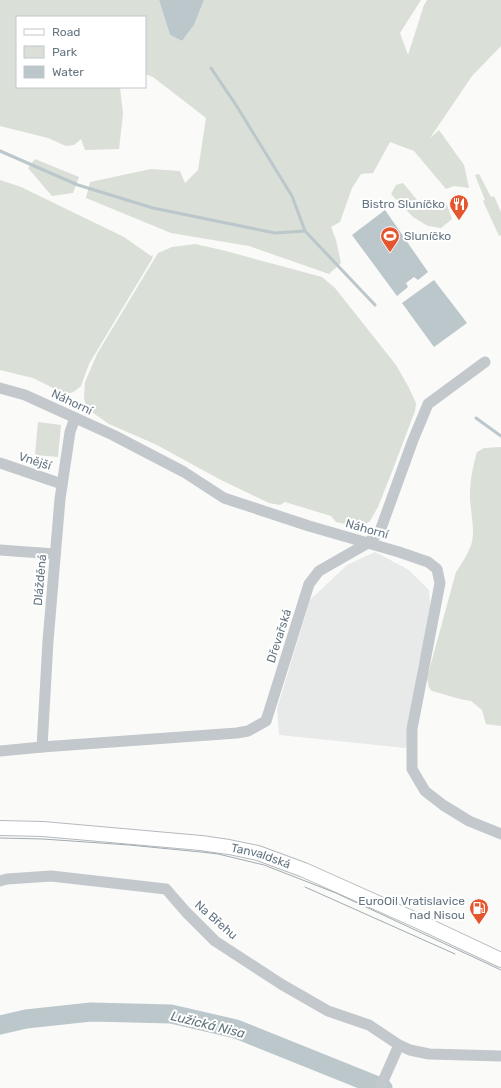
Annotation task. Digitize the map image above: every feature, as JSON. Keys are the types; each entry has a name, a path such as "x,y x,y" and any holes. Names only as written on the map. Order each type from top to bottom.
{"main road":[{"name":"Tanvaldská","path":"0,828 43,829 201,843 251,851 277,859 304,870 501,960"}],"street":[{"name":"Dřevařská","path":"0,751 237,733 248,731 266,721 309,584 320,571 368,543 380,531 413,440 428,404 485,362"},
{"name":"Náhorní","path":"0,388 25,395 112,435 184,472 224,498 309,526 428,562 436,569 440,583 412,730 412,769 425,791 443,805 469,821 501,834"},
{"name":"Dlážděná","path":"42,747 55,554 62,484 70,432 75,418"},
{"name":"Vnější","path":"0,463 62,484"},
{"path":"0,550 55,554"},
{"name":"Na Břehu","path":"0,881 6,878 51,876 166,890 215,940 281,984 328,1011 369,1025 399,1045 410,1050 429,1054 501,1056"},
{"path":"380,1088 399,1045"}],"shaded area":[{"path":"375,552 409,570 429,590 431,612 418,666 406,748 279,735 277,709 310,600 347,565"}],"green space":[{"path":"0,0 159,0 170,35 182,41 194,25 204,0 421,0 400,33 408,55 424,5 427,0 501,0 501,46 472,76 430,138 439,130 464,165 469,188 454,186 446,189 414,151 390,142 373,173 361,174 352,188 340,222 331,227 336,240 341,263 329,274 249,246 171,233 86,198 90,182 151,169 180,171 185,183 198,170 206,118 153,77 146,74 146,16 16,16 16,88 120,88 123,114 119,149 85,150 81,139 74,145 66,146 48,138 0,126"},
{"path":"35,159 79,177 73,193 52,196 28,168"},
{"path":"479,174 491,197 494,196 501,212 501,235 499,236 483,201 485,200 475,175"},
{"path":"0,180 21,187 124,237 151,256 153,255 89,364 81,386 71,393 61,392 33,378 0,370"},
{"path":"403,183 422,206 446,202 452,219 441,228 428,226 413,217 391,194 396,185"},
{"path":"195,244 322,277 335,288 396,365 416,403 415,411 378,507 370,521 364,525 355,526 336,522 331,516 285,502 280,505 269,503 219,479 157,445 109,424 86,408 84,398 85,382 97,354 158,253 172,247"},
{"path":"38,422 61,425 58,457 35,455"},
{"path":"501,447 501,726 486,724 482,710 471,701 432,691 429,688 427,678 456,572 466,557 472,542 473,530 470,489 477,452 484,448"}],"water":[{"path":"159,0 204,0 194,25 182,41 170,35"},
{"name":"Sluníčko","path":"385,210 428,272 418,280 414,277 406,283 408,287 397,296 352,235"},
{"path":"434,280 467,323 434,347 402,303"}],"waterway":[{"path":"211,68 236,105 292,196 305,231 375,305"},
{"path":"0,151 78,185 153,208 275,233 305,231"},
{"path":"476,418 501,436"},
{"name":"Lužická Nisa","path":"0,1025 26,1019 91,1012 171,1014 236,1029 383,1088"}],"tram line":[{"path":"0,838 43,839 201,852 218,854 264,865 336,893 501,970"},
{"path":"305,887 455,954"}],"place":[{"name":"Bistro Sluníčko","path":"459,221"},
{"name":"Sluníčko","path":"390,253"},
{"name":"EuroOil Vratislavice nad Nisou","path":"479,925"}]}
